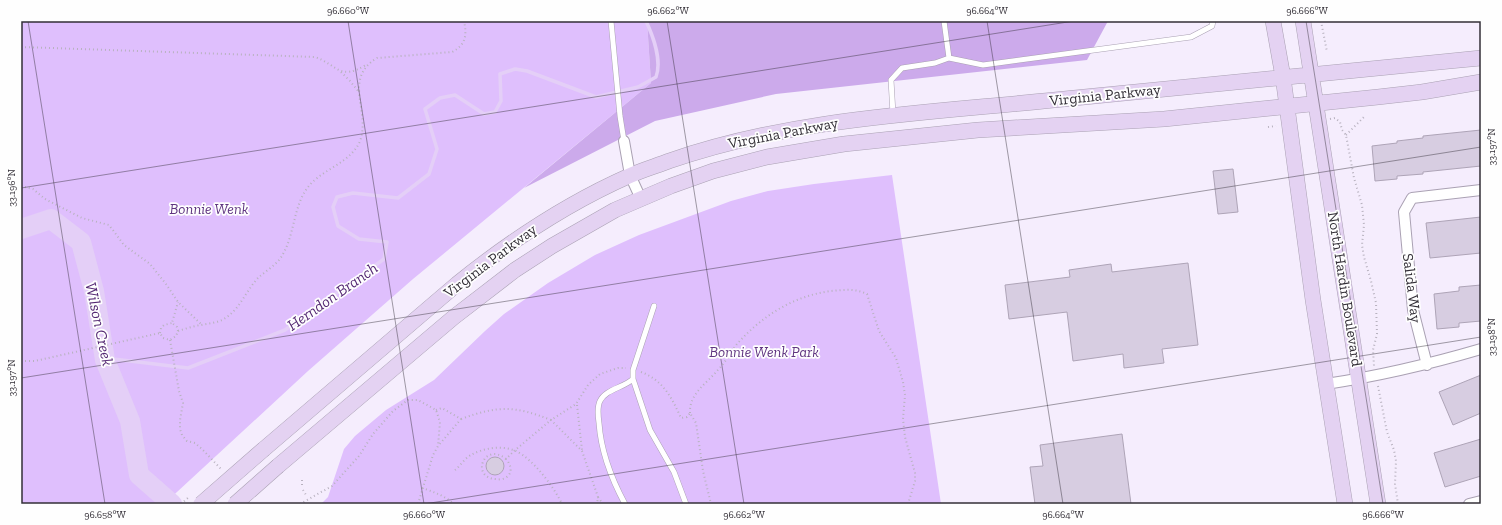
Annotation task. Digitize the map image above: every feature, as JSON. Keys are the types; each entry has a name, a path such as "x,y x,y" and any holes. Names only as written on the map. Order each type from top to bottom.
{"main road":[{"name":"North Hardin Boulevard","path":"1273,21 1283,77 1312,300 1345,504"},
{"name":"North Hardin Boulevard","path":"1303,21 1313,74 1316,104 1378,504"},
{"name":"Virginia Parkway","path":"201,504 488,259 557,214 630,175 711,148 764,135 847,122 893,116 1481,58"},
{"name":"Virginia Parkway","path":"235,504 454,317 514,270 552,246 615,210 671,186 713,171 767,157 844,144 896,140 978,130 1164,119 1422,92 1481,82"},
{"path":"893,116 896,140"}],"street":[{"path":"624,141 630,175 641,199"},
{"name":"Salida Way","path":"1427,365 1413,310 1404,212 1412,198 1481,190"},
{"path":"1326,384 1376,376 1427,365 1481,349"},
{"path":"1469,504 1481,501"}],"lane":[{"path":"611,21 620,116 624,141"},
{"path":"944,21 949,58"},
{"path":"893,116 891,80 902,68 934,63 949,58 983,65 1191,37 1212,26 1213,21"},
{"path":"654,306 633,370 633,379 650,430 674,472 686,504"},
{"path":"625,504 617,489 602,447 598,408 604,395 628,384 633,379"}],"path":[{"path":"340,71 355,71 377,58 452,52 462,46 465,40 466,35 464,21"},
{"path":"1321,21 1327,52"},
{"path":"21,47 315,57 326,61 332,67 340,71 359,92"},
{"path":"178,331 210,324 227,317 250,287 283,255 301,196 310,184 322,173 352,154 360,141 363,126 359,92 362,75 368,64"},
{"path":"1346,135 1365,116"},
{"path":"1319,120 1335,118 1340,122 1342,130 1346,135 1354,178 1362,205 1364,225 1362,245 1376,303 1377,334 1373,350 1376,376 1387,432 1394,450 1396,462 1395,484 1398,504"},
{"path":"1268,127 1289,124"},
{"path":"21,186 33,189 45,199 82,218 109,225 124,245 150,264 178,302 202,325"},
{"path":"711,504 703,471 696,422 690,413 692,398 717,372 736,346 763,319 785,305 813,295 846,290 862,291 866,294 879,331 896,358 903,382 905,395 903,419 905,437 915,473 915,481 908,504"},
{"path":"172,323 178,302"},
{"path":"172,323 177,327 178,331 176,336 170,340 163,338 160,333 164,324 172,323"},
{"path":"21,361 35,361 160,333"},
{"path":"170,340 179,391 183,403 180,420 182,436 187,441 195,443 202,449 225,473"},
{"path":"506,459 551,420 576,404 588,385 600,374 618,368 633,370 648,375 666,389 681,418 687,417 690,413"},
{"path":"300,504 332,486 360,456 373,434 392,411 408,400 418,400 436,410 440,422 438,446"},
{"path":"576,404 582,451 598,497 603,504"},
{"path":"436,410 442,408 462,419"},
{"path":"418,504 433,455 438,446 462,419 482,411 499,408 517,409 551,420 582,451"},
{"path":"455,470 469,456 484,449 501,448 514,451 522,455 544,476 562,504"},
{"path":"496,454 506,459 511,464 511,471 507,477 500,480 486,476 483,471 483,460 496,454"},
{"path":"302,480 302,486"},
{"path":"422,488 447,498 454,504"},
{"path":"303,490 306,495"},
{"path":"597,504 598,497"}],"green space":[{"name":"Bonnie Wenk","path":"21,21 647,21 651,83 413,279 308,371 164,504 21,504"},
{"name":"Bonnie Wenk Park","path":"892,175 941,504 321,504 328,497 344,449 355,436 386,410 434,380 504,314 548,283 595,255 639,235 731,201 768,191"}],"shaded area":[{"path":"647,21 1108,21 1087,60 776,94 655,121 524,188 651,83"}],"building":[{"path":"1481,130 1481,166 1423,172 1423,174 1397,176 1397,179 1375,181 1372,146 1423,138 1423,136"},
{"path":"1233,169 1238,212 1218,214 1213,171"},
{"path":"1481,217 1481,253 1430,258 1426,223"},
{"path":"1188,263 1198,345 1162,349 1164,363 1124,368 1123,354 1073,361 1067,312 1009,319 1005,285 1070,277 1069,270 1111,264 1112,272"},
{"path":"1481,285 1481,321 1459,323 1459,327 1437,329 1434,294 1459,291 1459,287"},
{"path":"1481,375 1481,413 1453,425 1439,392"},
{"path":"1122,434 1131,504 1035,504 1030,467 1043,466 1040,445"},
{"path":"1481,439 1481,476 1445,487 1434,453"},
{"path":"495,457 501,460 504,466 501,472 495,475 489,472 486,466 489,460"}],"waterway":[{"name":"Herndon Branch","path":"105,358 188,368 285,330 384,259 387,242 359,239 338,226 333,207 337,197 353,193 398,198 429,174 437,149 425,109 440,98 455,95 484,114 495,112 501,101 500,74 515,69 527,71 596,97 638,87 656,77 658,71 656,49 646,21"},
{"name":"Wilson Creek","path":"21,229 51,219 81,242 94,291 105,360 130,421 139,475 172,504"}]}
